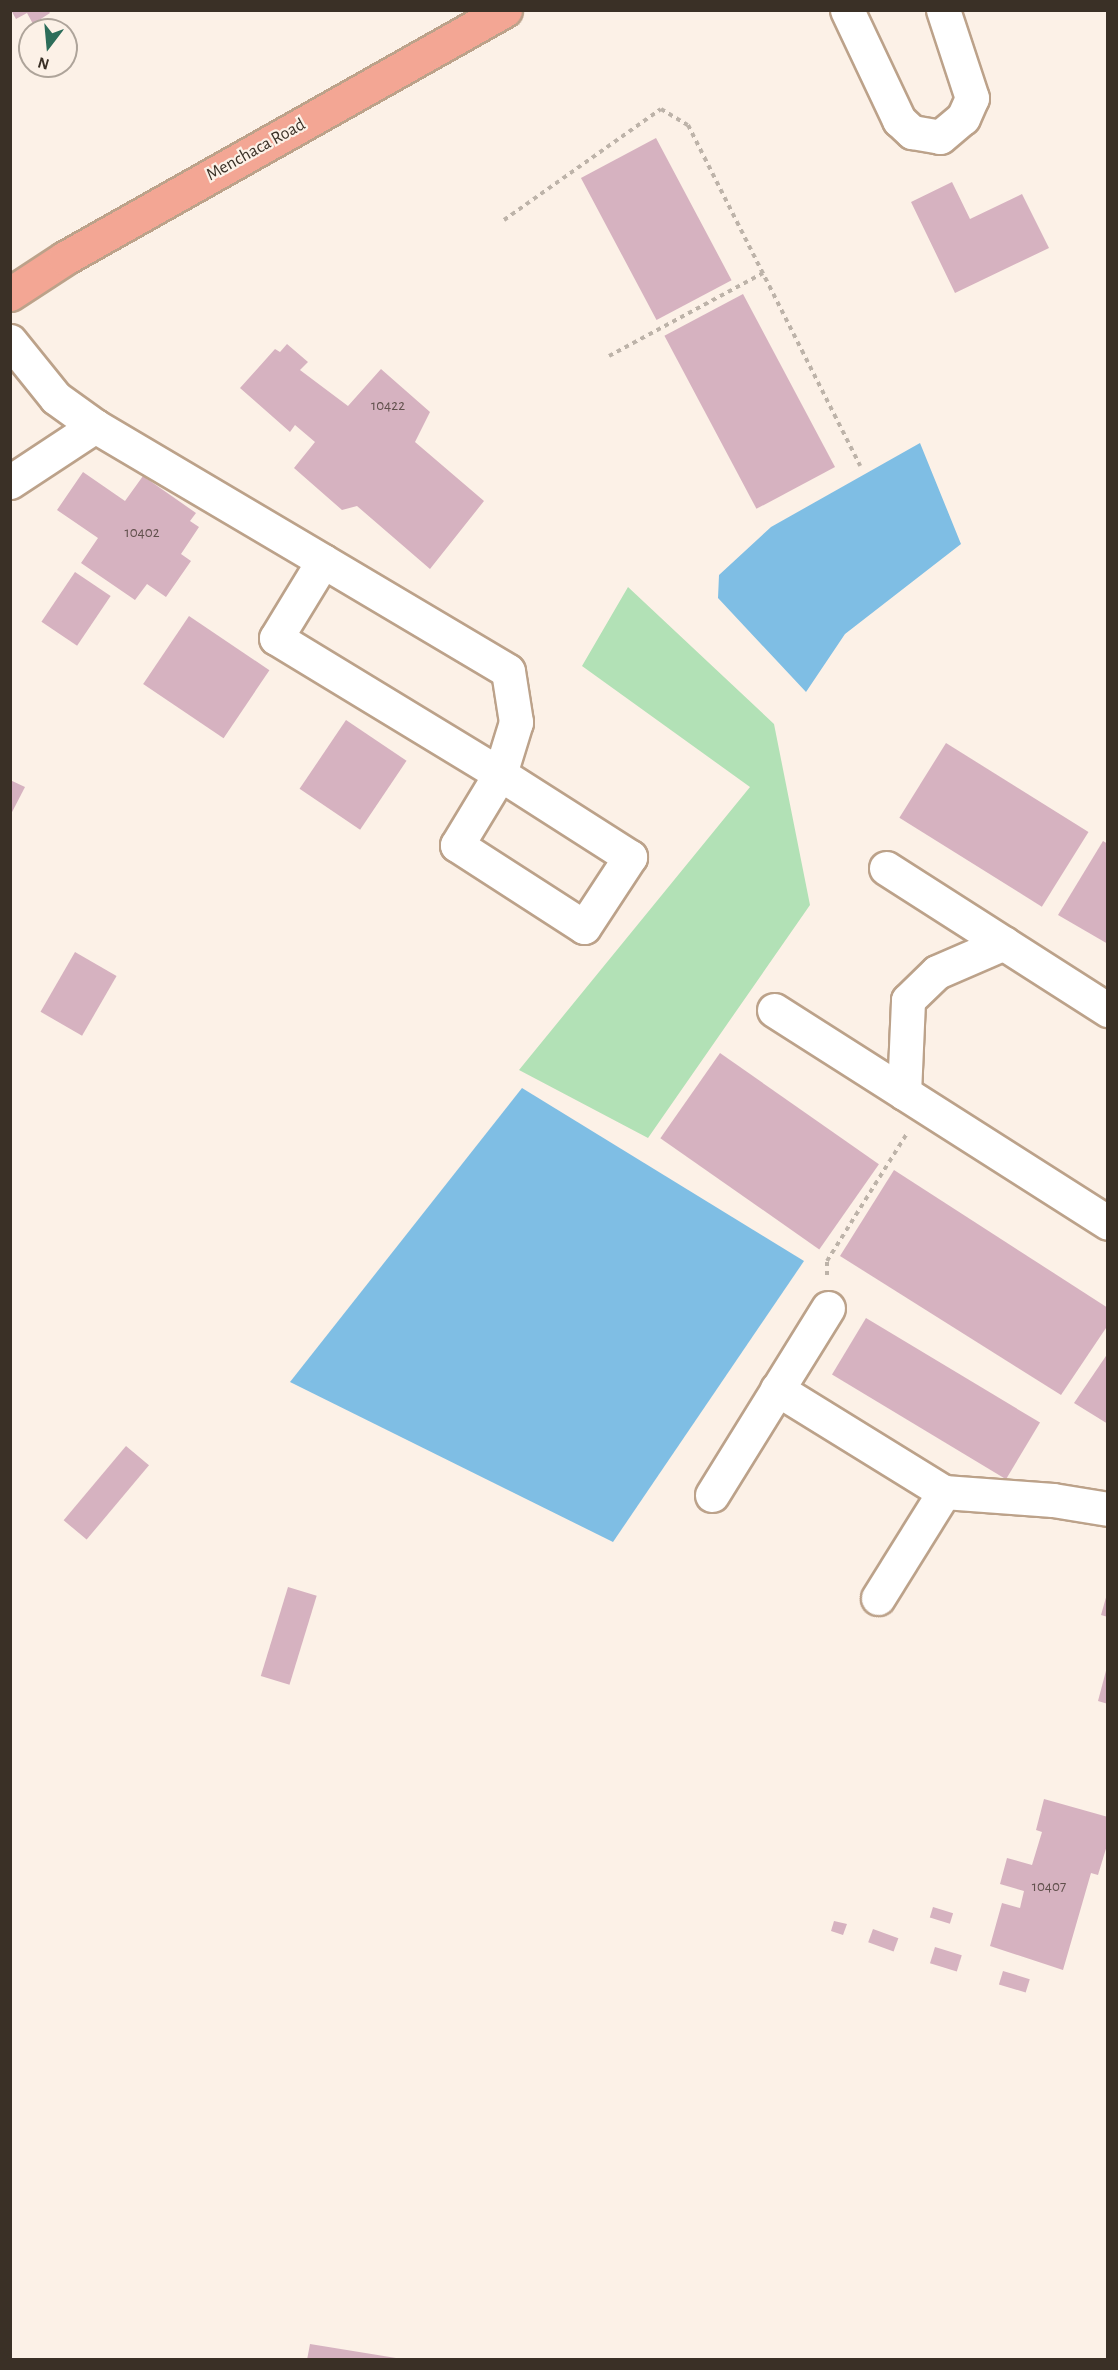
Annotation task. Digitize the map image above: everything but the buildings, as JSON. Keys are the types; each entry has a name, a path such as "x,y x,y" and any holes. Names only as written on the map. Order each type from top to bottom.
{"main road":[{"name":"Menchaca Road","path":"10,294 65,258 505,10"}],"lane":[{"path":"847,10 899,120 912,132 940,137 963,118 972,98 943,10"},
{"path":"10,341 56,398 95,426 323,561 508,671 516,722 500,774 457,845 584,927 630,858 500,774 276,638 323,561"},
{"path":"10,482 95,426"},
{"path":"886,868 1107,1010"},
{"path":"914,1100 908,1000 937,972 1004,943"},
{"path":"774,1011 1107,1223"},
{"path":"712,1495 828,1308"},
{"path":"777,1389 944,1492 1053,1500 1107,1509"},
{"path":"878,1598 944,1492"}],"path":[{"path":"504,220 661,109 688,125 860,466"},
{"path":"609,356 763,273"},
{"path":"828,1308 827,1261 914,1100"}],"green space":[{"path":"628,587 774,724 810,905 648,1138 519,1070 750,787 582,666"}],"water":[{"path":"920,443 961,544 845,634 806,692 718,598 719,575 771,527"},
{"path":"522,1088 804,1261 613,1542 290,1382"}]}
